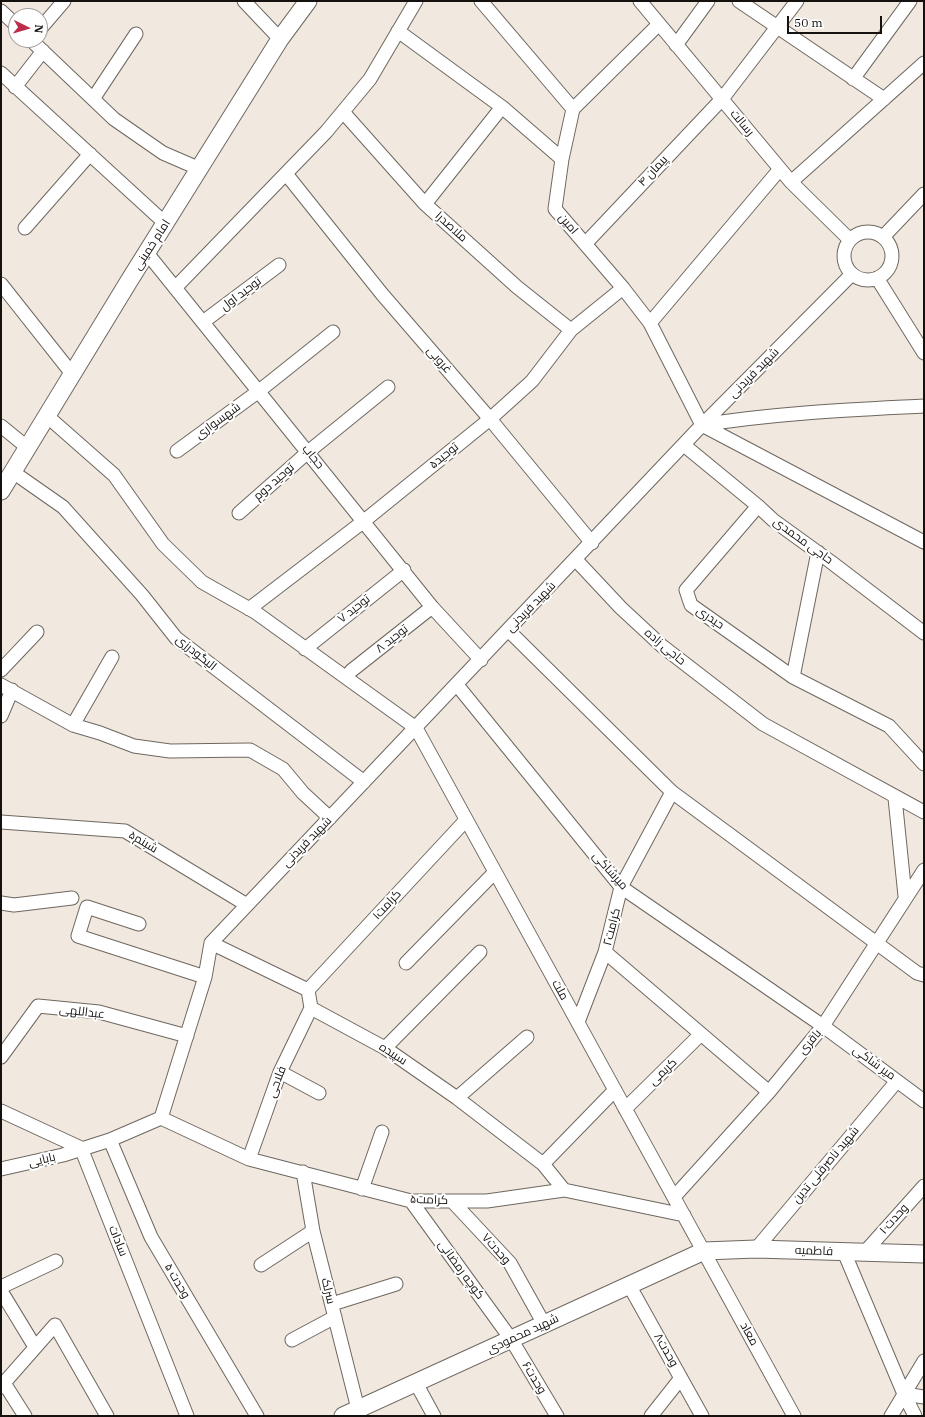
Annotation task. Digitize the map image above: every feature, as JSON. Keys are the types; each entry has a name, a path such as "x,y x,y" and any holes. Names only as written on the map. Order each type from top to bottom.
{"main road":[{"name":"امام خمینی","path":"1,491 280,39 308,1"},
{"name":"فاطمیه","path":"704,1251 756,1250 924,1254"},
{"name":"شهید محمودی","path":"343,1416 704,1251"}],"street":[{"path":"48,20 64,1"},
{"path":"244,1 280,39"},
{"path":"175,288 287,175 343,112 370,79 416,1"},
{"path":"481,1 573,109 659,24"},
{"name":"رسالت","path":"640,1 791,182 850,240"},
{"path":"676,45 708,1"},
{"path":"739,1 884,99"},
{"name":"پیمان ۴","path":"585,244 722,99 797,1"},
{"path":"854,79 910,1"},
{"path":"398,31 502,107 562,159"},
{"path":"93,99 136,34"},
{"path":"40,48 114,119 163,153 200,169"},
{"path":"16,87 43,51"},
{"path":"791,182 924,63"},
{"path":"1,73 166,224"},
{"path":"425,204 502,107"},
{"name":"امین","path":"573,109 562,159 555,208 623,288 650,323 702,425"},
{"name":"ملاصدرا","path":"343,112 425,204 517,287 570,330"},
{"path":"25,228 90,154"},
{"path":"650,323 780,169"},
{"name":"غروبی","path":"287,175 382,294 490,419 592,543"},
{"path":"883,237 924,194"},
{"path":"863,232 870,232 883,237 890,247 892,259 890,267 877,278 864,280 852,274 847,268 844,253 850,240 863,232"},
{"name":"حجاب","path":"147,253 364,520 432,607 481,660"},
{"name":"توحید اول","path":"203,322 279,265"},
{"name":"شهید فریدنی","path":"211,943 685,446 702,425 852,274"},
{"path":"877,278 924,353"},
{"path":"1,284 73,375"},
{"name":"توحید۵","path":"249,609 364,520 490,419 532,381 570,330 623,288"},
{"name":"شهسواری","path":"177,451 259,391 333,332"},
{"name":"توحید دوم","path":"239,513 308,452 388,387"},
{"path":"702,425 807,412 924,406"},
{"path":"47,416 114,476 163,544 202,582 249,609 416,728"},
{"path":"702,425 924,542"},
{"path":"1,426 28,448"},
{"name":"حاجی محمدی","path":"685,446 773,520 818,552 924,634"},
{"name":"الیگودرزی","path":"13,472 63,507 142,595 176,638 364,782"},
{"name":"حیدری","path":"758,506 686,590 691,605 793,677"},
{"path":"818,552 793,677 889,726 924,764"},
{"name":"حاجی زاده","path":"576,560 621,608 662,646 763,724 895,798 924,812"},
{"name":"توحید ۷","path":"305,648 404,570"},
{"name":"توحید ۸","path":"351,671 432,607"},
{"path":"509,631 672,792 877,942 916,973 924,975"},
{"path":"1,670 37,632"},
{"path":"73,725 112,657"},
{"name":"میرشاکی","path":"457,685 622,887 823,1026"},
{"path":"1,716 6,687 73,725 100,733 134,746 170,751 250,750 283,769 303,793 330,818"},
{"name":"ملت","path":"416,728 704,1251"},
{"name":"کرامت۲","path":"578,1022 605,952 622,887 672,792"},
{"path":"895,798 905,896"},
{"name":"کرامت۱","path":"308,990 466,820"},
{"name":"شبنم۵","path":"1,822 125,831 247,906"},
{"name":"باقری","path":"674,1197 769,1092 823,1026 905,896 924,870"},
{"path":"406,963 495,872"},
{"path":"1,904 14,905 72,898"},
{"path":"139,924 87,907 78,936 205,977"},
{"path":"161,1118 205,977 211,943 308,990 312,1008"},
{"path":"385,1048 480,952"},
{"path":"605,952 769,1092"},
{"name":"عبداللهی","path":"1,1056 38,1006 99,1012 187,1036"},
{"name":"سپیده","path":"312,1008 385,1048 457,1098 542,1164 564,1190"},
{"name":"فلاحی","path":"249,1159 280,1072 312,1008"},
{"name":"میر شاکی","path":"823,1026 924,1101"},
{"name":"کریمی","path":"626,1109 701,1034"},
{"path":"457,1098 527,1037"},
{"path":"280,1072 319,1093"},
{"name":"شهید ناصرقلی تدین","path":"756,1250 897,1081"},
{"path":"542,1164 615,1090"},
{"path":"1,1111 81,1148"},
{"name":"بابایی","path":"1,1169 63,1155 110,1140 161,1118"},
{"name":"کرامت۵","path":"161,1118 249,1159 411,1201 487,1201 564,1190 684,1215"},
{"path":"362,1189 382,1132"},
{"name":"وحدت ۵","path":"110,1140 151,1237 257,1416"},
{"name":"سادات","path":"81,1148 187,1416"},
{"name":"سرلک","path":"303,1172 313,1231 358,1409"},
{"name":"وحدت۱۰","path":"864,1252 924,1186"},
{"name":"کوچه رمضانی","path":"411,1201 511,1339"},
{"name":"۷وحدت","path":"452,1201 510,1263 544,1324"},
{"path":"261,1265 313,1231"},
{"name":"معاد","path":"704,1251 794,1416"},
{"path":"844,1252 904,1394 915,1416"},
{"path":"1,1286 56,1261"},
{"path":"292,1340 333,1310 396,1284"},
{"name":"وحدت۸","path":"629,1285 702,1416"},
{"path":"1,1291 36,1347"},
{"path":"25,1416 3,1385 55,1325 107,1416"},
{"name":"وحدت۶","path":"511,1339 557,1416"},
{"path":"891,1416 924,1361"},
{"path":"651,1416 681,1378"},
{"path":"416,1383 434,1416"},
{"path":"904,1394 924,1397"}]}
